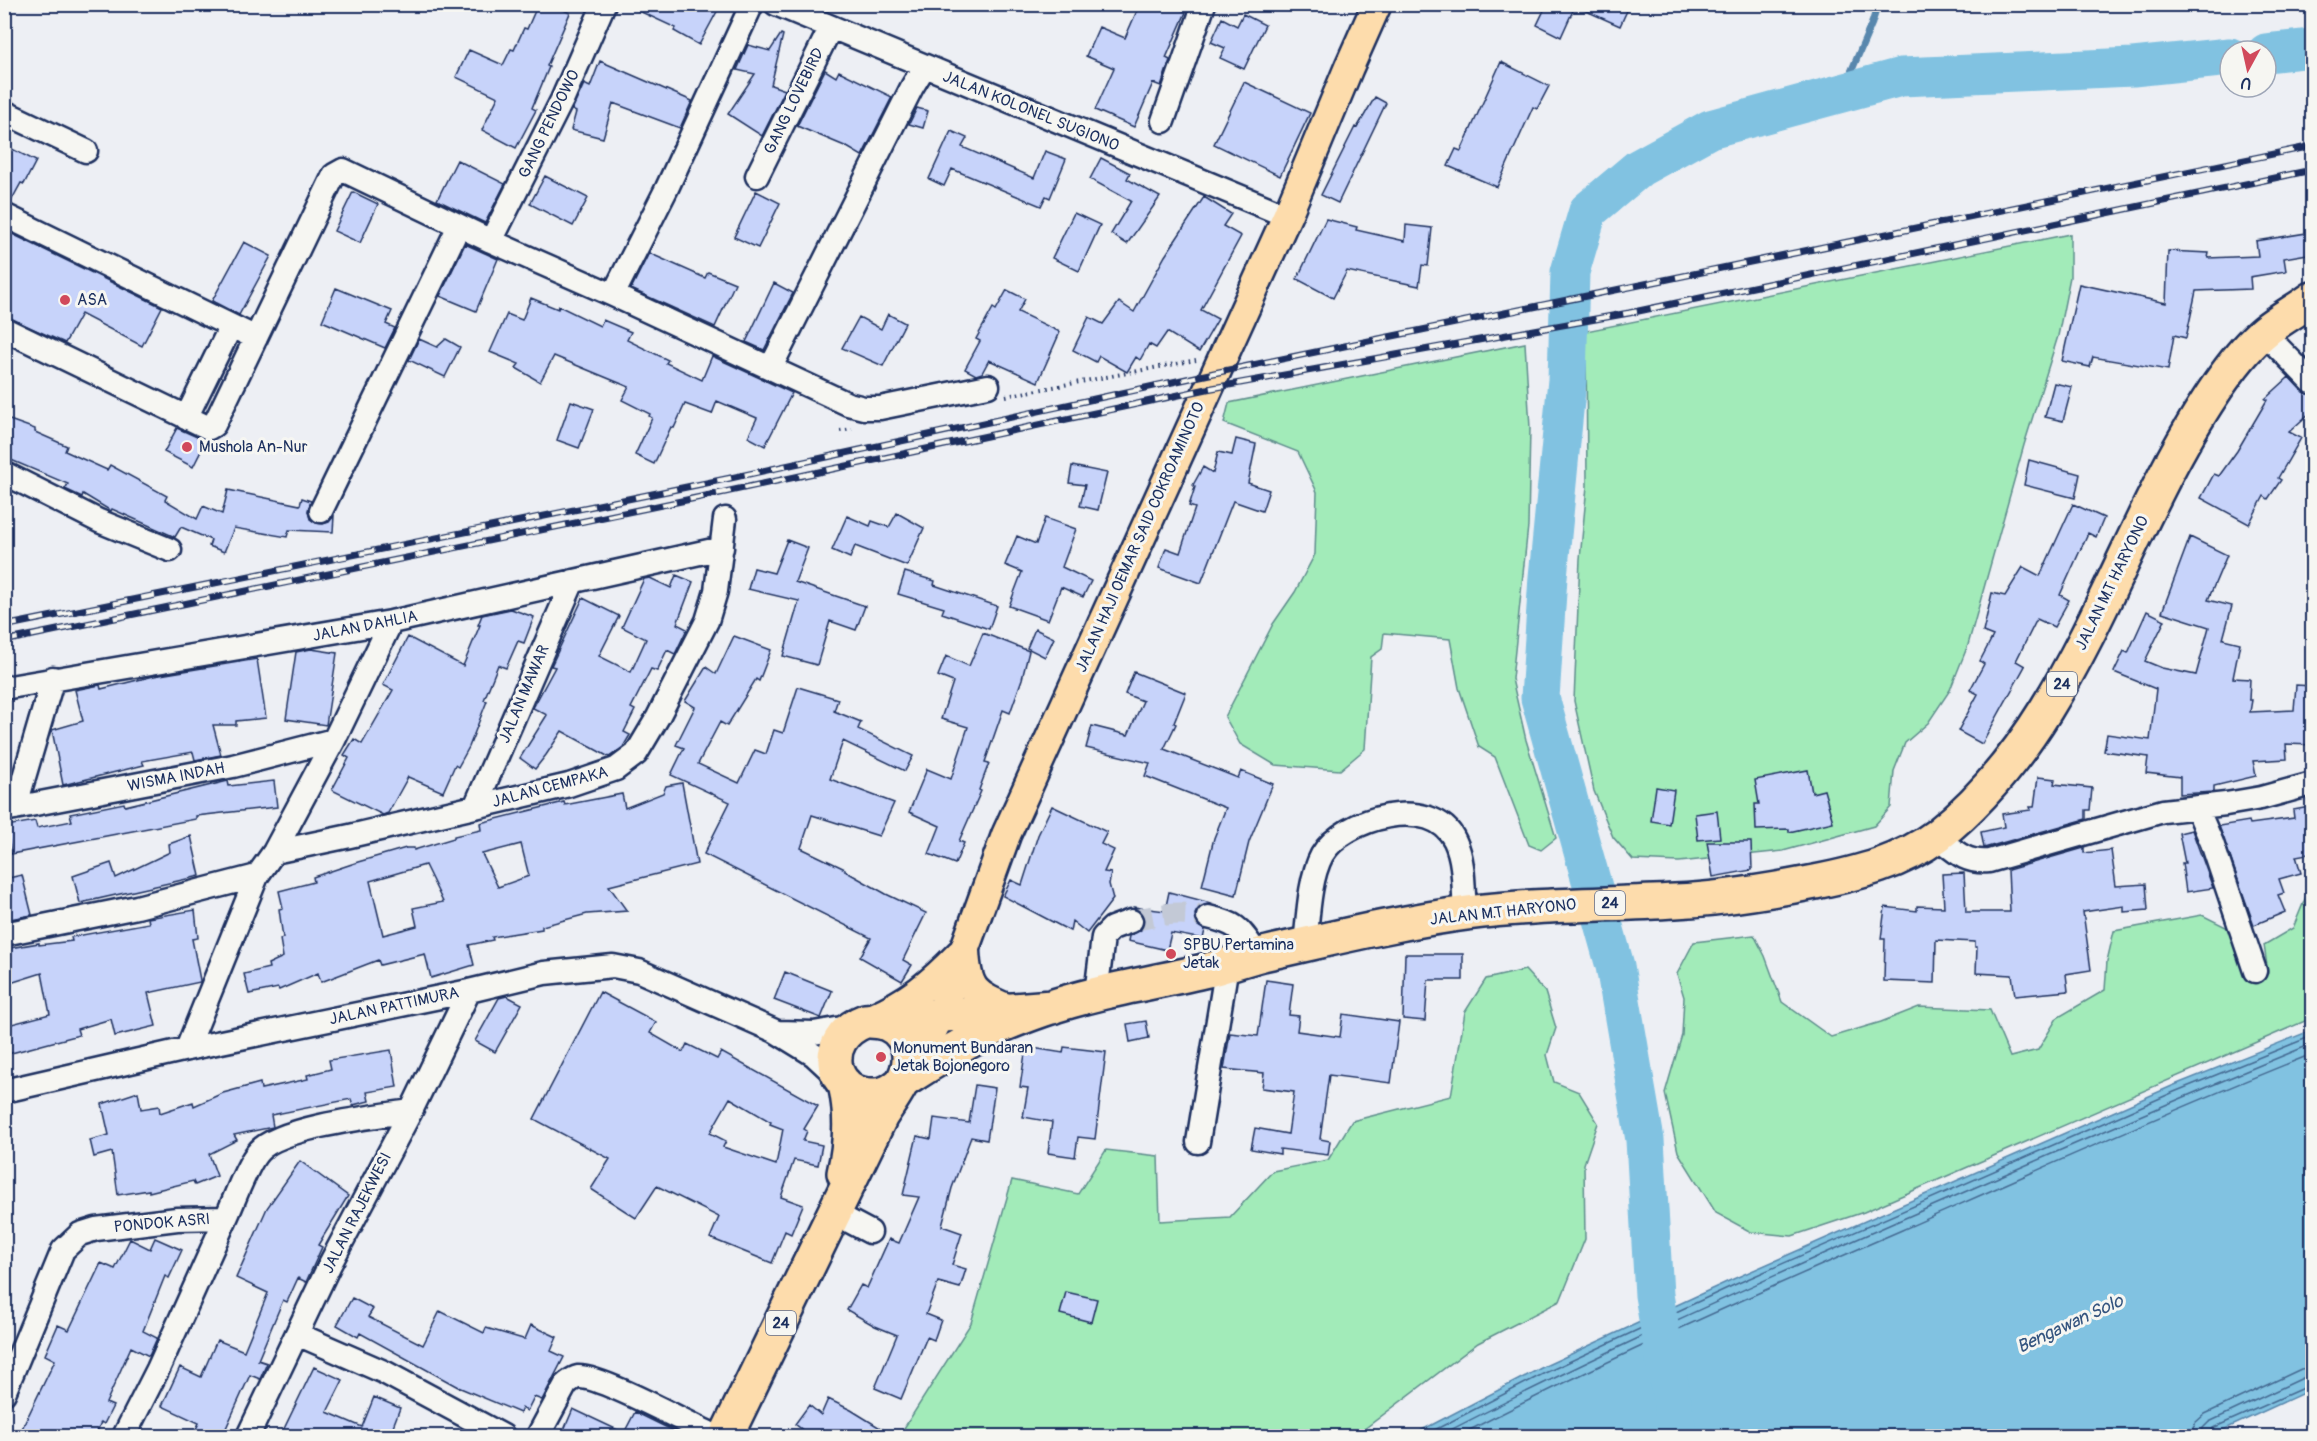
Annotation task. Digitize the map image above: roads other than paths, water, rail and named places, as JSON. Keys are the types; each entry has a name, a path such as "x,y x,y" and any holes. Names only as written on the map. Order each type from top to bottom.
{"highway":[{"name":"JALAN M.T HARYONO","path":"1052,1007 1095,994 1227,965 1359,932 1465,913 1540,906 1680,901 1763,893 1869,870 1901,857 1936,836 1994,783 2058,693 2161,482 2193,423 2228,372 2263,332 2313,299"},
{"name":"24","path":"835,1212 850,1138 849,1102 845,1084 836,1068 834,1056 837,1044 844,1034 859,1024 941,1014 1052,1007"},
{"name":"24","path":"726,1437 881,1116 905,1077 981,1035 1052,1007"},
{"path":"845,1084 860,1094 887,1093 905,1077 910,1058 907,1043 889,1024 879,1021 859,1024"}],"main road":[{"name":"JALAN HAJI OEMAR SAID COKROAMINOTO","path":"905,1077 922,1051 941,1014 1006,835 1287,216 1377,4"},
{"path":"965,949 966,973 971,985 988,1000 1011,1010"},
{"path":"859,1024 904,1003 965,949"}],"street":[{"name":"GANG PENDOWO","path":"491,241 562,99 604,4"},
{"path":"613,295 667,188 752,4"},
{"name":"JALAN KOLONEL SUGIONO","path":"776,4 1287,216"},
{"path":"1163,121 1204,4"},
{"name":"GANG LOVEBIRD","path":"757,176 831,27"},
{"path":"771,367 924,67"},
{"path":"4,112 86,151"},
{"path":"4,329 206,428 213,425 334,175 339,171 347,171 491,241 771,367 829,396 864,408 880,408 994,391"},
{"path":"4,215 256,338"},
{"path":"321,511 459,226"},
{"path":"186,418 231,326"},
{"path":"2263,332 2313,382"},
{"path":"4,473 99,521 171,550"},
{"name":"JALAN CEMPAKA","path":"274,852 569,785 616,769 636,754 658,717 707,621 716,591 725,519"},
{"name":"JALAN DAHLIA","path":"4,688 391,622 722,548"},
{"name":"JALAN MAWAR","path":"475,807 573,581"},
{"path":"187,1049 257,876 274,852 334,740 391,622"},
{"name":"WISMA INDAH","path":"53,678 10,809 233,766 334,740"},
{"path":"1936,836 1965,859 1983,861 2163,811 2261,798 2313,784"},
{"path":"2198,808 2255,971"},
{"path":"1305,945 1314,884 1322,856 1336,837 1352,827 1382,816 1415,814 1440,823 1455,839 1460,860 1465,913"},
{"path":"4,934 137,907 257,876"},
{"path":"1208,917 1228,921 1239,928 1258,956"},
{"path":"1095,994 1103,937 1112,928 1131,921"},
{"path":"1198,1142 1227,965"},
{"name":"JALAN PATTIMURA","path":"4,1091 187,1049 469,991 544,973 613,966 639,971 775,1031"},
{"name":"JALAN RAJEKWESI","path":"248,1437 330,1263 411,1111 469,991"},
{"path":"775,1031 814,1033 859,1024"},
{"path":"775,1031 814,1055 845,1084"},
{"name":"PONDOK ASRI","path":"4,1394 63,1250 80,1234 96,1229 177,1219 226,1218 258,1151 270,1143 321,1126 411,1111"},
{"path":"835,1212 870,1232"},
{"path":"124,1437 158,1369 226,1218"},
{"path":"297,1334 384,1372 503,1437"},
{"path":"538,1437 566,1384 573,1378 581,1377 610,1386 716,1437"}],"water":[{"name":"Bengawan Solo","path":"2312,1030 2312,1389 2210,1436 1414,1436 1543,1367 1731,1280 2172,1086"}],"waterway":[{"path":"1842,93 1878,4"},
{"path":"2278,52 2312,48"},
{"path":"1678,1436 1654,1295 1645,1140 1615,966 1540,698 1548,577 1567,380 1570,272 1588,211 1639,168 1710,129 1901,77 2133,67 2218,58"}],"tunnel":[{"path":"1131,921 1178,914 1208,917"}],"railway":[{"path":"4,626 726,479 1214,373 2312,146"},
{"path":"4,641 725,492 1207,389 1629,313 2312,170"}],"place":[{"name":"ASA","path":"65,300"},
{"name":"Mushola An-Nur","path":"187,447"},
{"name":"SPBU Pertamina Jetak","path":"1171,954"},
{"name":"Monument Bundaran Jetak Bojonegoro","path":"881,1057"}]}
